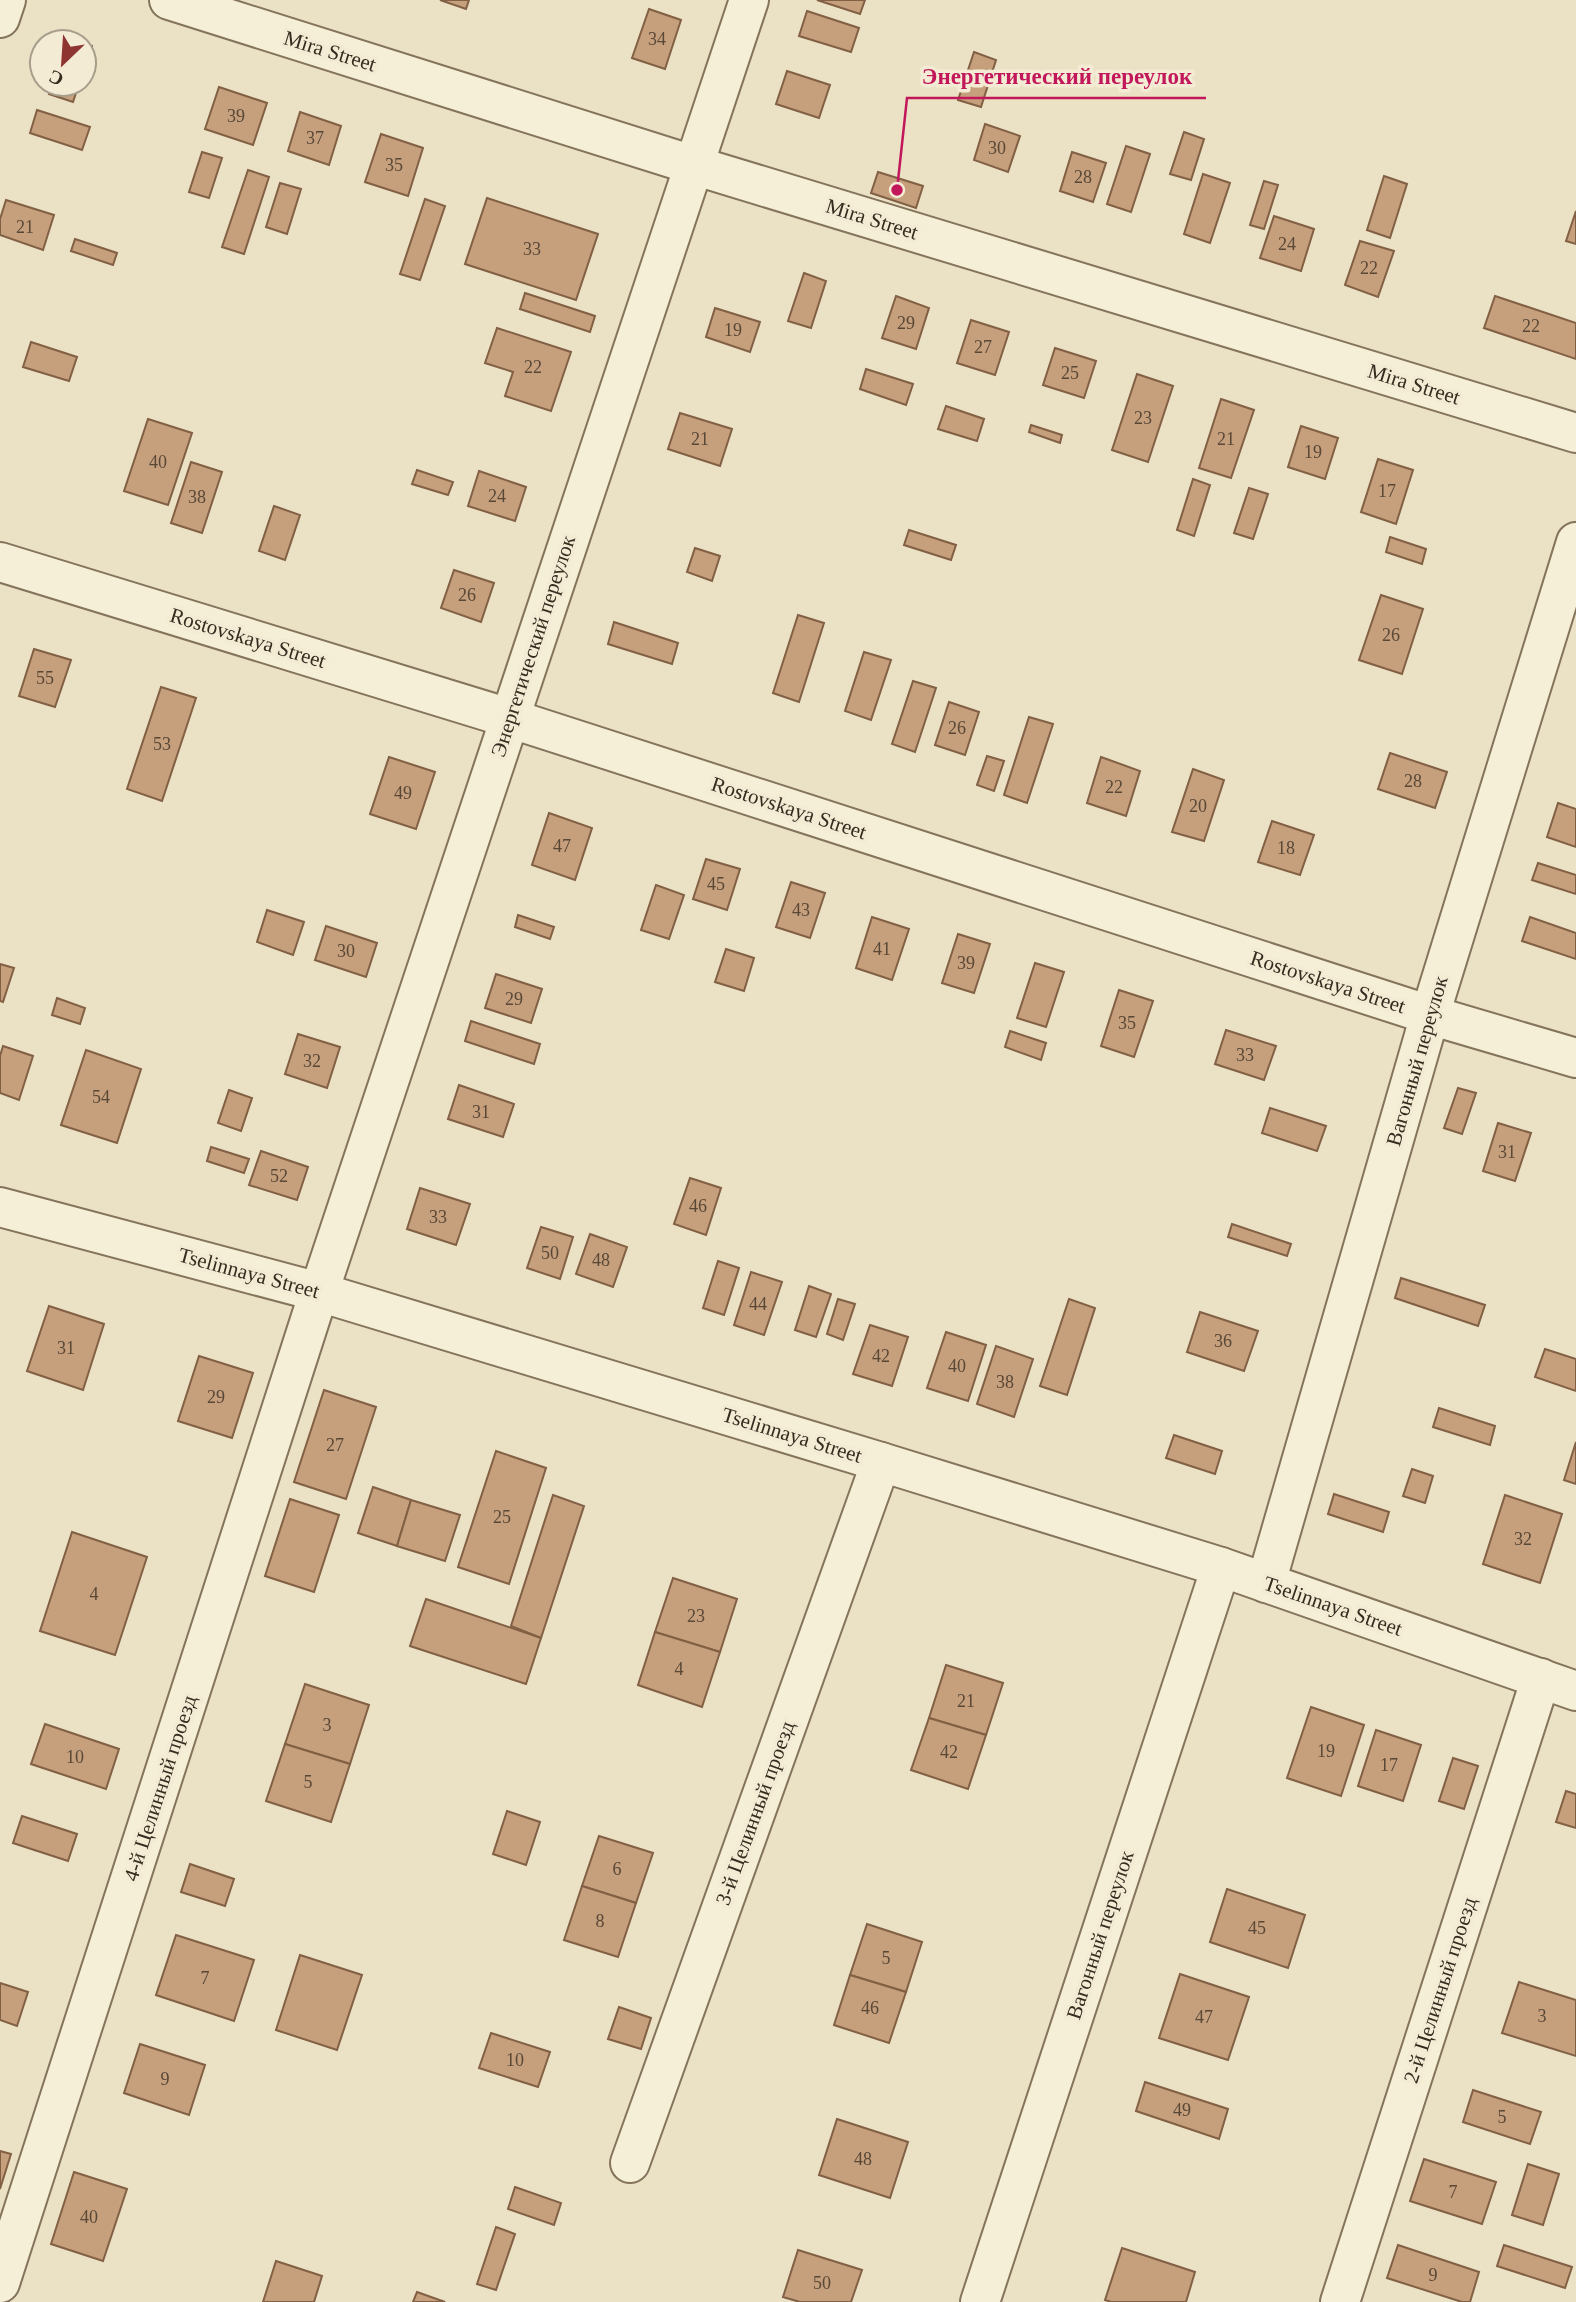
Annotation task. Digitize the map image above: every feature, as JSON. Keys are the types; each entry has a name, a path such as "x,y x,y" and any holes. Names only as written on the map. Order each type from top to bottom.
{"street":[{"path":"0,18 6,0"},
{"name":"Mira Street","path":"169,0 692,165 1576,433"},
{"name":"Энергетический переулок","path":"319,1292 749,0"},
{"name":"Вагонный переулок","path":"1266,1583 1430,1015 1576,542"},
{"name":"Rostovskaya Street","path":"0,562 509,718 1430,1015 1576,1058"},
{"name":"Tselinnaya Street","path":"0,1207 319,1292 881,1462 1221,1567 1559,1684"},
{"name":"4-й Целинный проезд","path":"0,2283 319,1292"},
{"name":"3-й Целинный проезд","path":"630,2163 881,1462"},
{"name":"Вагонный переулок","path":"980,2302 1221,1567"},
{"name":"2-й Целинный проезд","path":"1340,2302 1559,1684"}],"building":[{"path":"440,0 469,0 466,9"},
{"path":"817,0 865,0 860,14"},
{"path":"649,9 681,20 665,69 632,58"},
{"path":"807,11 859,28 851,52 799,36"},
{"path":"974,52 996,60 981,107 958,100"},
{"path":"787,71 830,85 819,118 776,104"},
{"path":"219,87 267,103 253,145 205,129"},
{"path":"37,110 90,127 82,150 30,133"},
{"path":"300,112 341,126 329,165 288,151"},
{"path":"985,124 1020,136 1008,172 974,160"},
{"path":"1184,132 1204,139 1191,180 1170,174"},
{"path":"381,134 423,148 408,196 365,182"},
{"path":"1126,146 1150,154 1131,212 1107,204"},
{"path":"202,152 222,158 209,198 189,192"},
{"path":"1072,152 1106,163 1093,202 1060,191"},
{"path":"248,170 269,177 244,254 222,247"},
{"path":"878,172 923,186 916,208 871,193"},
{"path":"1203,174 1230,183 1210,243 1184,234"},
{"path":"1384,176 1407,184 1390,238 1367,230"},
{"path":"1264,181 1278,185 1264,229 1250,225"},
{"path":"280,183 301,189 287,234 266,227"},
{"path":"487,198 598,234 576,300 465,264"},
{"path":"425,199 445,206 420,280 400,274"},
{"path":"6,200 54,215 43,250 0,235 0,219"},
{"path":"1576,211 1576,244 1566,241"},
{"path":"1274,216 1314,229 1301,271 1260,258"},
{"path":"75,239 117,253 113,265 71,251"},
{"path":"1360,241 1394,251 1378,297 1345,285"},
{"path":"804,273 826,281 811,328 788,321"},
{"path":"525,293 595,316 590,332 520,309"},
{"path":"896,296 929,308 916,349 882,338"},
{"path":"1495,296 1576,323 1576,359 1484,328"},
{"path":"715,308 760,322 750,352 706,337"},
{"path":"971,320 1009,332 995,375 957,363"},
{"path":"497,328 571,352 551,411 505,396 513,372 485,363"},
{"path":"31,342 77,357 69,381 23,367"},
{"path":"1055,348 1096,361 1084,398 1043,385"},
{"path":"866,369 913,384 906,405 860,389"},
{"path":"1137,374 1173,386 1148,462 1112,450"},
{"path":"1221,399 1254,410 1231,478 1199,468"},
{"path":"946,406 984,419 977,441 938,429"},
{"path":"680,413 732,429 720,466 668,449"},
{"path":"148,419 192,433 168,505 124,491"},
{"path":"1031,425 1062,435 1060,443 1029,432"},
{"path":"1301,426 1338,438 1325,479 1288,467"},
{"path":"1378,459 1413,470 1396,524 1361,512"},
{"path":"191,462 222,472 202,533 171,523"},
{"path":"417,470 453,482 448,495 412,484"},
{"path":"479,471 526,487 515,521 468,506"},
{"path":"1193,479 1210,485 1194,536 1177,530"},
{"path":"1249,488 1268,494 1253,539 1234,533"},
{"path":"274,506 300,515 285,560 259,551"},
{"path":"909,530 956,545 951,560 904,545"},
{"path":"1390,537 1426,549 1422,564 1386,552"},
{"path":"695,548 720,556 712,581 687,572"},
{"path":"454,570 494,583 481,622 441,608"},
{"path":"1381,595 1423,609 1402,674 1359,660"},
{"path":"798,615 824,623 799,702 773,693"},
{"path":"614,622 678,643 672,664 608,644"},
{"path":"34,649 71,660 55,707 19,696"},
{"path":"864,652 891,660 871,720 845,711"},
{"path":"913,681 936,688 915,752 892,744"},
{"path":"161,687 196,698 162,801 127,789"},
{"path":"949,702 979,712 965,755 935,745"},
{"path":"1029,717 1053,724 1027,803 1004,795"},
{"path":"1390,753 1447,772 1435,808 1378,789"},
{"path":"987,756 1004,761 994,791 977,785"},
{"path":"389,757 435,772 416,829 370,814"},
{"path":"1101,757 1140,771 1126,816 1087,803"},
{"path":"1193,769 1224,780 1204,841 1172,832"},
{"path":"1558,803 1576,809 1576,847 1547,837"},
{"path":"549,813 592,828 575,880 532,865"},
{"path":"1272,821 1314,835 1300,875 1258,862"},
{"path":"706,859 740,869 727,910 693,899"},
{"path":"1538,863 1576,875 1576,894 1532,880"},
{"path":"791,882 825,893 810,938 776,927"},
{"path":"656,885 684,895 669,939 641,930"},
{"path":"267,910 304,922 293,955 257,942"},
{"path":"518,915 554,927 550,939 515,927"},
{"path":"872,917 909,929 892,980 856,968"},
{"path":"1530,917 1576,933 1576,959 1522,941"},
{"path":"326,926 377,943 366,977 315,960"},
{"path":"958,934 990,944 974,993 942,983"},
{"path":"726,949 754,958 744,991 715,982"},
{"path":"1035,963 1064,972 1046,1027 1017,1018"},
{"path":"0,964 14,968 3,1002 0,1001"},
{"path":"496,974 542,989 531,1023 485,1008"},
{"path":"1119,990 1153,1001 1134,1057 1101,1046"},
{"path":"57,998 85,1008 80,1024 52,1015"},
{"path":"471,1021 540,1044 534,1064 465,1041"},
{"path":"1226,1030 1276,1046 1264,1080 1215,1064"},
{"path":"1010,1031 1046,1043 1041,1060 1005,1047"},
{"path":"298,1034 340,1047 327,1088 285,1074"},
{"path":"3,1046 33,1056 19,1100 0,1093 0,1056"},
{"path":"86,1050 141,1069 117,1143 61,1125"},
{"path":"459,1085 514,1104 503,1137 448,1119"},
{"path":"1458,1088 1476,1093 1462,1134 1444,1128"},
{"path":"229,1090 252,1098 241,1131 218,1123"},
{"path":"1270,1108 1326,1126 1317,1151 1262,1133"},
{"path":"1498,1123 1531,1133 1515,1181 1483,1171"},
{"path":"211,1147 249,1159 244,1173 207,1161"},
{"path":"261,1151 308,1167 297,1200 249,1185"},
{"path":"690,1178 721,1188 706,1235 674,1224"},
{"path":"420,1188 470,1204 456,1245 407,1229"},
{"path":"1232,1224 1291,1244 1287,1256 1228,1237"},
{"path":"541,1227 573,1237 560,1279 527,1268"},
{"path":"590,1234 627,1247 613,1287 576,1274"},
{"path":"718,1261 739,1268 724,1315 703,1308"},
{"path":"751,1272 782,1282 764,1335 734,1325"},
{"path":"1401,1278 1485,1305 1478,1326 1395,1298"},
{"path":"809,1286 831,1294 816,1337 795,1330"},
{"path":"838,1299 855,1304 843,1340 827,1334"},
{"path":"1069,1299 1095,1308 1067,1395 1040,1386"},
{"path":"49,1306 104,1324 83,1390 27,1371"},
{"path":"1200,1312 1258,1331 1244,1371 1187,1352"},
{"path":"870,1325 908,1337 892,1386 853,1374"},
{"path":"946,1332 986,1345 968,1401 927,1388"},
{"path":"996,1346 1033,1359 1014,1417 977,1404"},
{"path":"1545,1349 1576,1359 1576,1391 1535,1377"},
{"path":"199,1356 253,1373 232,1438 178,1421"},
{"path":"324,1390 376,1407 346,1499 294,1482"},
{"path":"1439,1408 1495,1426 1490,1445 1433,1427"},
{"path":"1174,1435 1222,1451 1215,1474 1166,1458"},
{"path":"1576,1442 1576,1484 1564,1480"},
{"path":"496,1451 546,1468 509,1584 458,1567"},
{"path":"1412,1469 1433,1476 1425,1503 1403,1496"},
{"path":"373,1487 411,1500 397,1546 358,1533"},
{"path":"1334,1494 1389,1512 1383,1532 1328,1514"},
{"path":"553,1495 584,1506 541,1638 511,1626"},
{"path":"1505,1495 1562,1514 1540,1583 1483,1564"},
{"path":"290,1499 339,1515 314,1592 265,1576"},
{"path":"411,1500 460,1515 445,1561 397,1546"},
{"path":"72,1532 147,1557 115,1655 40,1631"},
{"path":"673,1578 737,1599 720,1652 655,1632"},
{"path":"426,1599 541,1638 526,1684 410,1646"},
{"path":"655,1632 720,1652 702,1707 638,1685"},
{"path":"946,1665 1003,1683 986,1735 929,1718"},
{"path":"305,1684 369,1705 350,1764 285,1744"},
{"path":"1311,1707 1364,1725 1341,1796 1287,1778"},
{"path":"929,1718 986,1735 968,1789 911,1770"},
{"path":"45,1724 119,1749 106,1789 31,1764"},
{"path":"1376,1730 1421,1745 1403,1801 1358,1786"},
{"path":"285,1744 350,1764 331,1822 266,1801"},
{"path":"1453,1758 1478,1766 1464,1809 1439,1801"},
{"path":"1566,1791 1576,1794 1576,1828 1556,1822"},
{"path":"507,1811 540,1822 526,1865 493,1854"},
{"path":"22,1816 77,1834 68,1861 13,1843"},
{"path":"599,1836 653,1853 636,1903 582,1886"},
{"path":"190,1864 234,1879 225,1906 181,1892"},
{"path":"582,1886 636,1903 618,1957 564,1940"},
{"path":"1227,1889 1305,1915 1288,1968 1210,1942"},
{"path":"867,1924 922,1942 906,1992 850,1975"},
{"path":"176,1935 254,1960 234,2021 156,1995"},
{"path":"300,1955 362,1975 337,2050 276,2030"},
{"path":"1180,1974 1249,1997 1228,2060 1159,2038"},
{"path":"850,1975 906,1992 889,2043 834,2025"},
{"path":"1519,1982 1576,2000 1576,2056 1502,2033"},
{"path":"0,1983 28,1992 17,2026 0,2020"},
{"path":"619,2007 651,2018 641,2049 608,2039"},
{"path":"491,2033 550,2052 538,2087 479,2068"},
{"path":"140,2044 205,2065 189,2115 124,2093"},
{"path":"1145,2082 1228,2109 1219,2139 1136,2111"},
{"path":"1473,2090 1541,2112 1530,2144 1463,2122"},
{"path":"837,2119 908,2142 890,2198 819,2175"},
{"path":"0,2151 11,2154 0,2189"},
{"path":"1424,2159 1496,2182 1482,2224 1410,2201"},
{"path":"1528,2164 1559,2174 1543,2225 1512,2215"},
{"path":"74,2172 127,2189 103,2261 51,2244"},
{"path":"515,2187 561,2203 554,2225 508,2209"},
{"path":"496,2227 515,2234 496,2290 477,2284"},
{"path":"1398,2245 1479,2272 1470,2302 1462,2302 1387,2278"},
{"path":"1504,2245 1572,2267 1565,2288 1497,2266"},
{"path":"1122,2248 1195,2272 1186,2302 1105,2300"},
{"path":"798,2250 862,2270 851,2302 800,2302 783,2297"},
{"path":"276,2261 322,2276 314,2302 263,2302"},
{"path":"417,2292 445,2302 413,2302"}],"place":[{"name":"Энергетический переулок","path":"897,190"}]}
